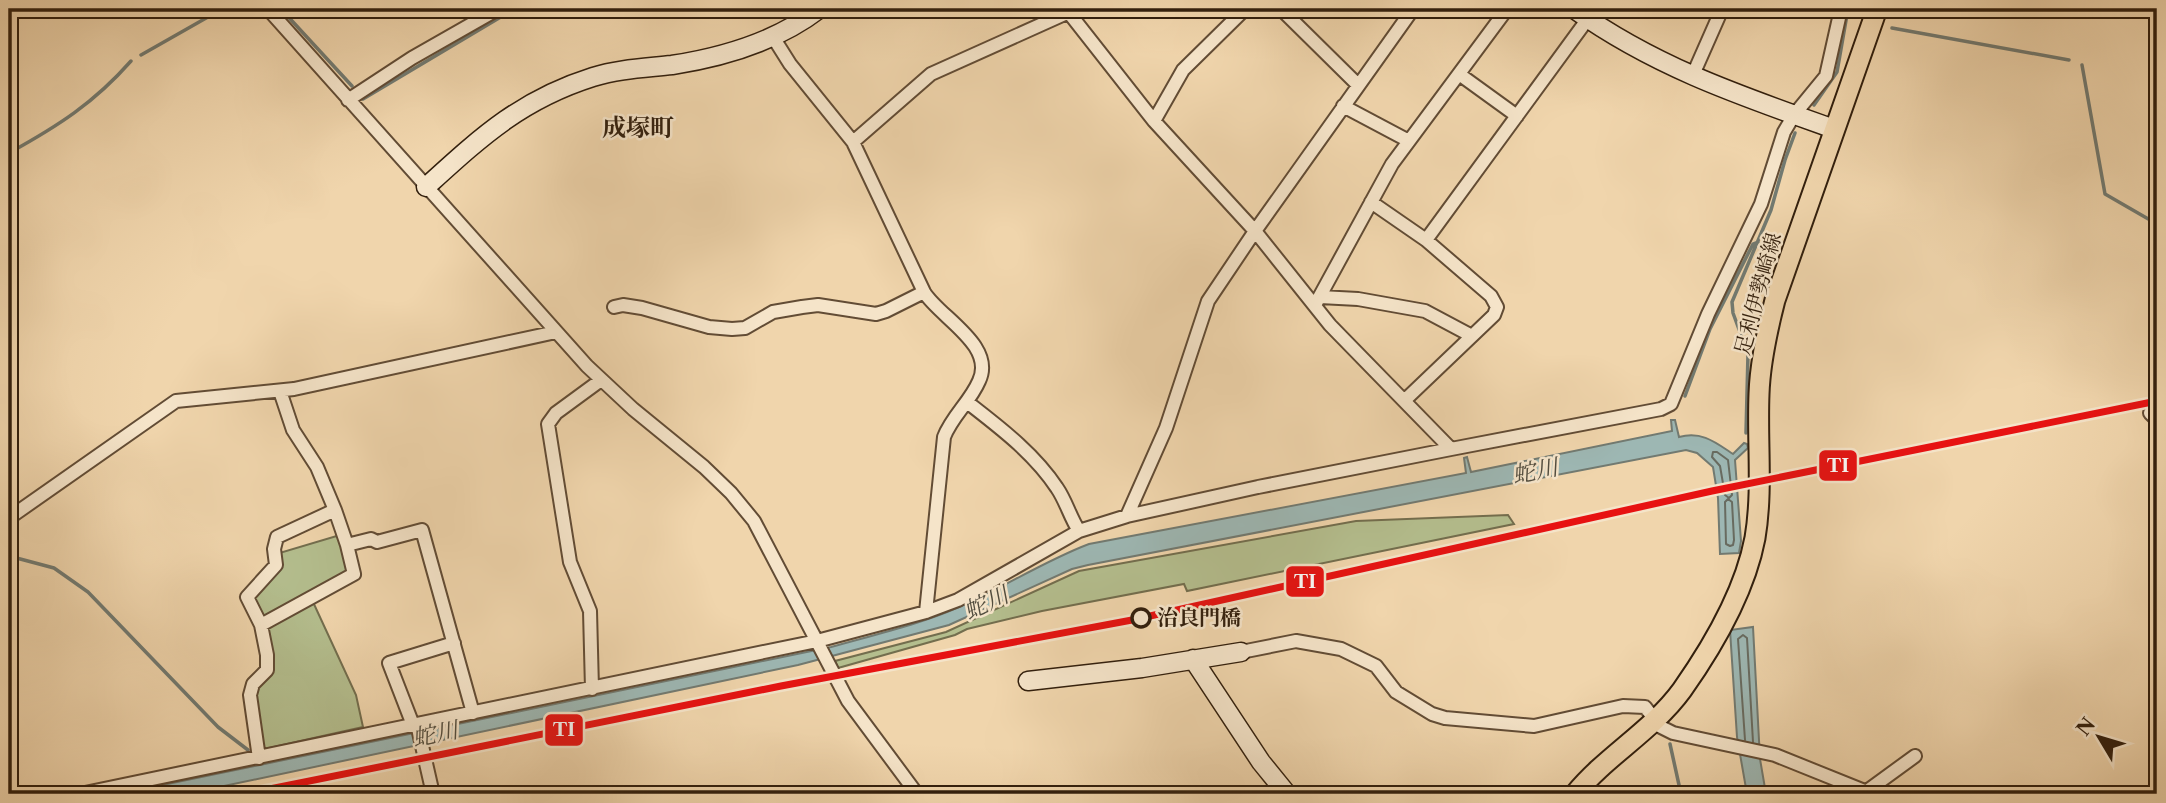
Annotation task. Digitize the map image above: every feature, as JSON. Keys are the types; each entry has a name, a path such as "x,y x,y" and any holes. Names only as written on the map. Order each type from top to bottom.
{"main road":[{"name":"足利伊勢崎線","path":"1576,794 1600,768 1655,720 1693,674 1714,639 1747,570 1758,514 1759,395 1763,351 1775,300 1877,9"}],"street":[{"path":"268,9 601,380 731,493 754,521 848,701 917,794"},
{"path":"348,100 412,58 498,9"},
{"path":"426,187 500,122 534,100 595,76 710,58 773,37 817,9"},
{"path":"1154,121 1183,70 1245,9"},
{"path":"1280,9 1358,85"},
{"path":"1317,301 1392,164 1507,9"},
{"path":"1692,77 1722,9"},
{"path":"80,794 818,643 926,612 967,596 1079,531 1127,516 1258,487 1661,409 1671,404 1708,314 1762,204 1784,132 1794,115 1826,76 1841,9"},
{"path":"853,142 932,74 1067,11 1154,121 1317,301 1330,325 1451,449"},
{"path":"1127,516 1166,428 1208,301 1407,11"},
{"path":"1426,240 1517,116 1586,12 1648,55 1692,77 1833,129"},
{"path":"773,37 790,64 853,142 932,305 971,340 978,352 981,378 944,437 926,612"},
{"path":"1459,74 1517,116"},
{"path":"1343,106 1409,141"},
{"path":"1371,202 1426,240 1491,296 1496,304 1497,311 1405,400"},
{"path":"614,307 623,305 642,308 709,327 732,329 745,327 773,312 818,305 876,314 924,292"},
{"path":"1317,301 1358,299 1424,311 1472,335"},
{"path":"9,519 169,404 181,400 279,391 556,332"},
{"path":"592,689 590,611 570,562 548,424 556,413 601,380"},
{"path":"261,625 354,574 335,510 317,467 293,430 279,391"},
{"path":"967,402 1012,437 1051,480 1079,531"},
{"path":"259,758 250,695 253,684 267,670 267,655 261,625 247,597 276,565 274,549 277,537 335,510"},
{"path":"347,545 370,539 377,542 422,530 473,713"},
{"path":"1028,681 1142,668 1296,641 1341,649 1376,666 1396,692 1432,714 1445,718 1534,726 1638,705 1645,706 1661,727 1673,733 1764,752 1869,793 1915,756"},
{"path":"433,794 416,726 388,663 454,643"},
{"path":"1194,659 1261,762 1287,794"}],"green space":[{"path":"1508,515 1514,524 1187,591 1184,584 1042,611 967,629 955,635 838,668 835,661 946,632 1079,571 1356,521"},
{"path":"340,535 351,572 262,623 249,598 276,554"},
{"path":"313,602 356,695 363,727 260,750 255,686 269,670 264,627"}],"water":[{"name":"蛇川","path":"1671,420 1675,420 1679,437 1695,435 1714,442 1733,454 1744,443 1747,444 1748,448 1735,460 1741,541 1739,553 1720,554 1718,498 1713,467 1697,453 1686,450 1088,565 1072,569 949,625 798,665 186,794 119,794 831,647 943,613 1089,544 1466,473 1464,458 1467,457 1471,472 1672,431"},
{"path":"1753,627 1760,759 1766,794 1747,794 1737,737 1730,630"}],"waterway":[{"path":"141,55 222,9"},
{"path":"281,9 352,86"},
{"path":"363,99 514,9"},
{"path":"1814,105 1837,72 1848,9"},
{"path":"1892,28 2069,60"},
{"path":"9,153 74,113 131,61"},
{"path":"2082,65 2105,194 2157,224"},
{"path":"1746,433 1748,354 1733,313 1732,302 1771,210 1795,133"},
{"path":"1685,396 1710,329 1753,244 1758,242"},
{"path":"9,556 54,568 88,592 218,727 248,750"},
{"path":"1670,744 1681,794"}],"transit line":[{"name":"TI","path":"245,794 781,686 1132,620 1712,491 2157,401"}],"place":[{"name":"治良門橋","path":"1141,618"}],"district":[{"name":"成塚町","path":"638,128"}]}
